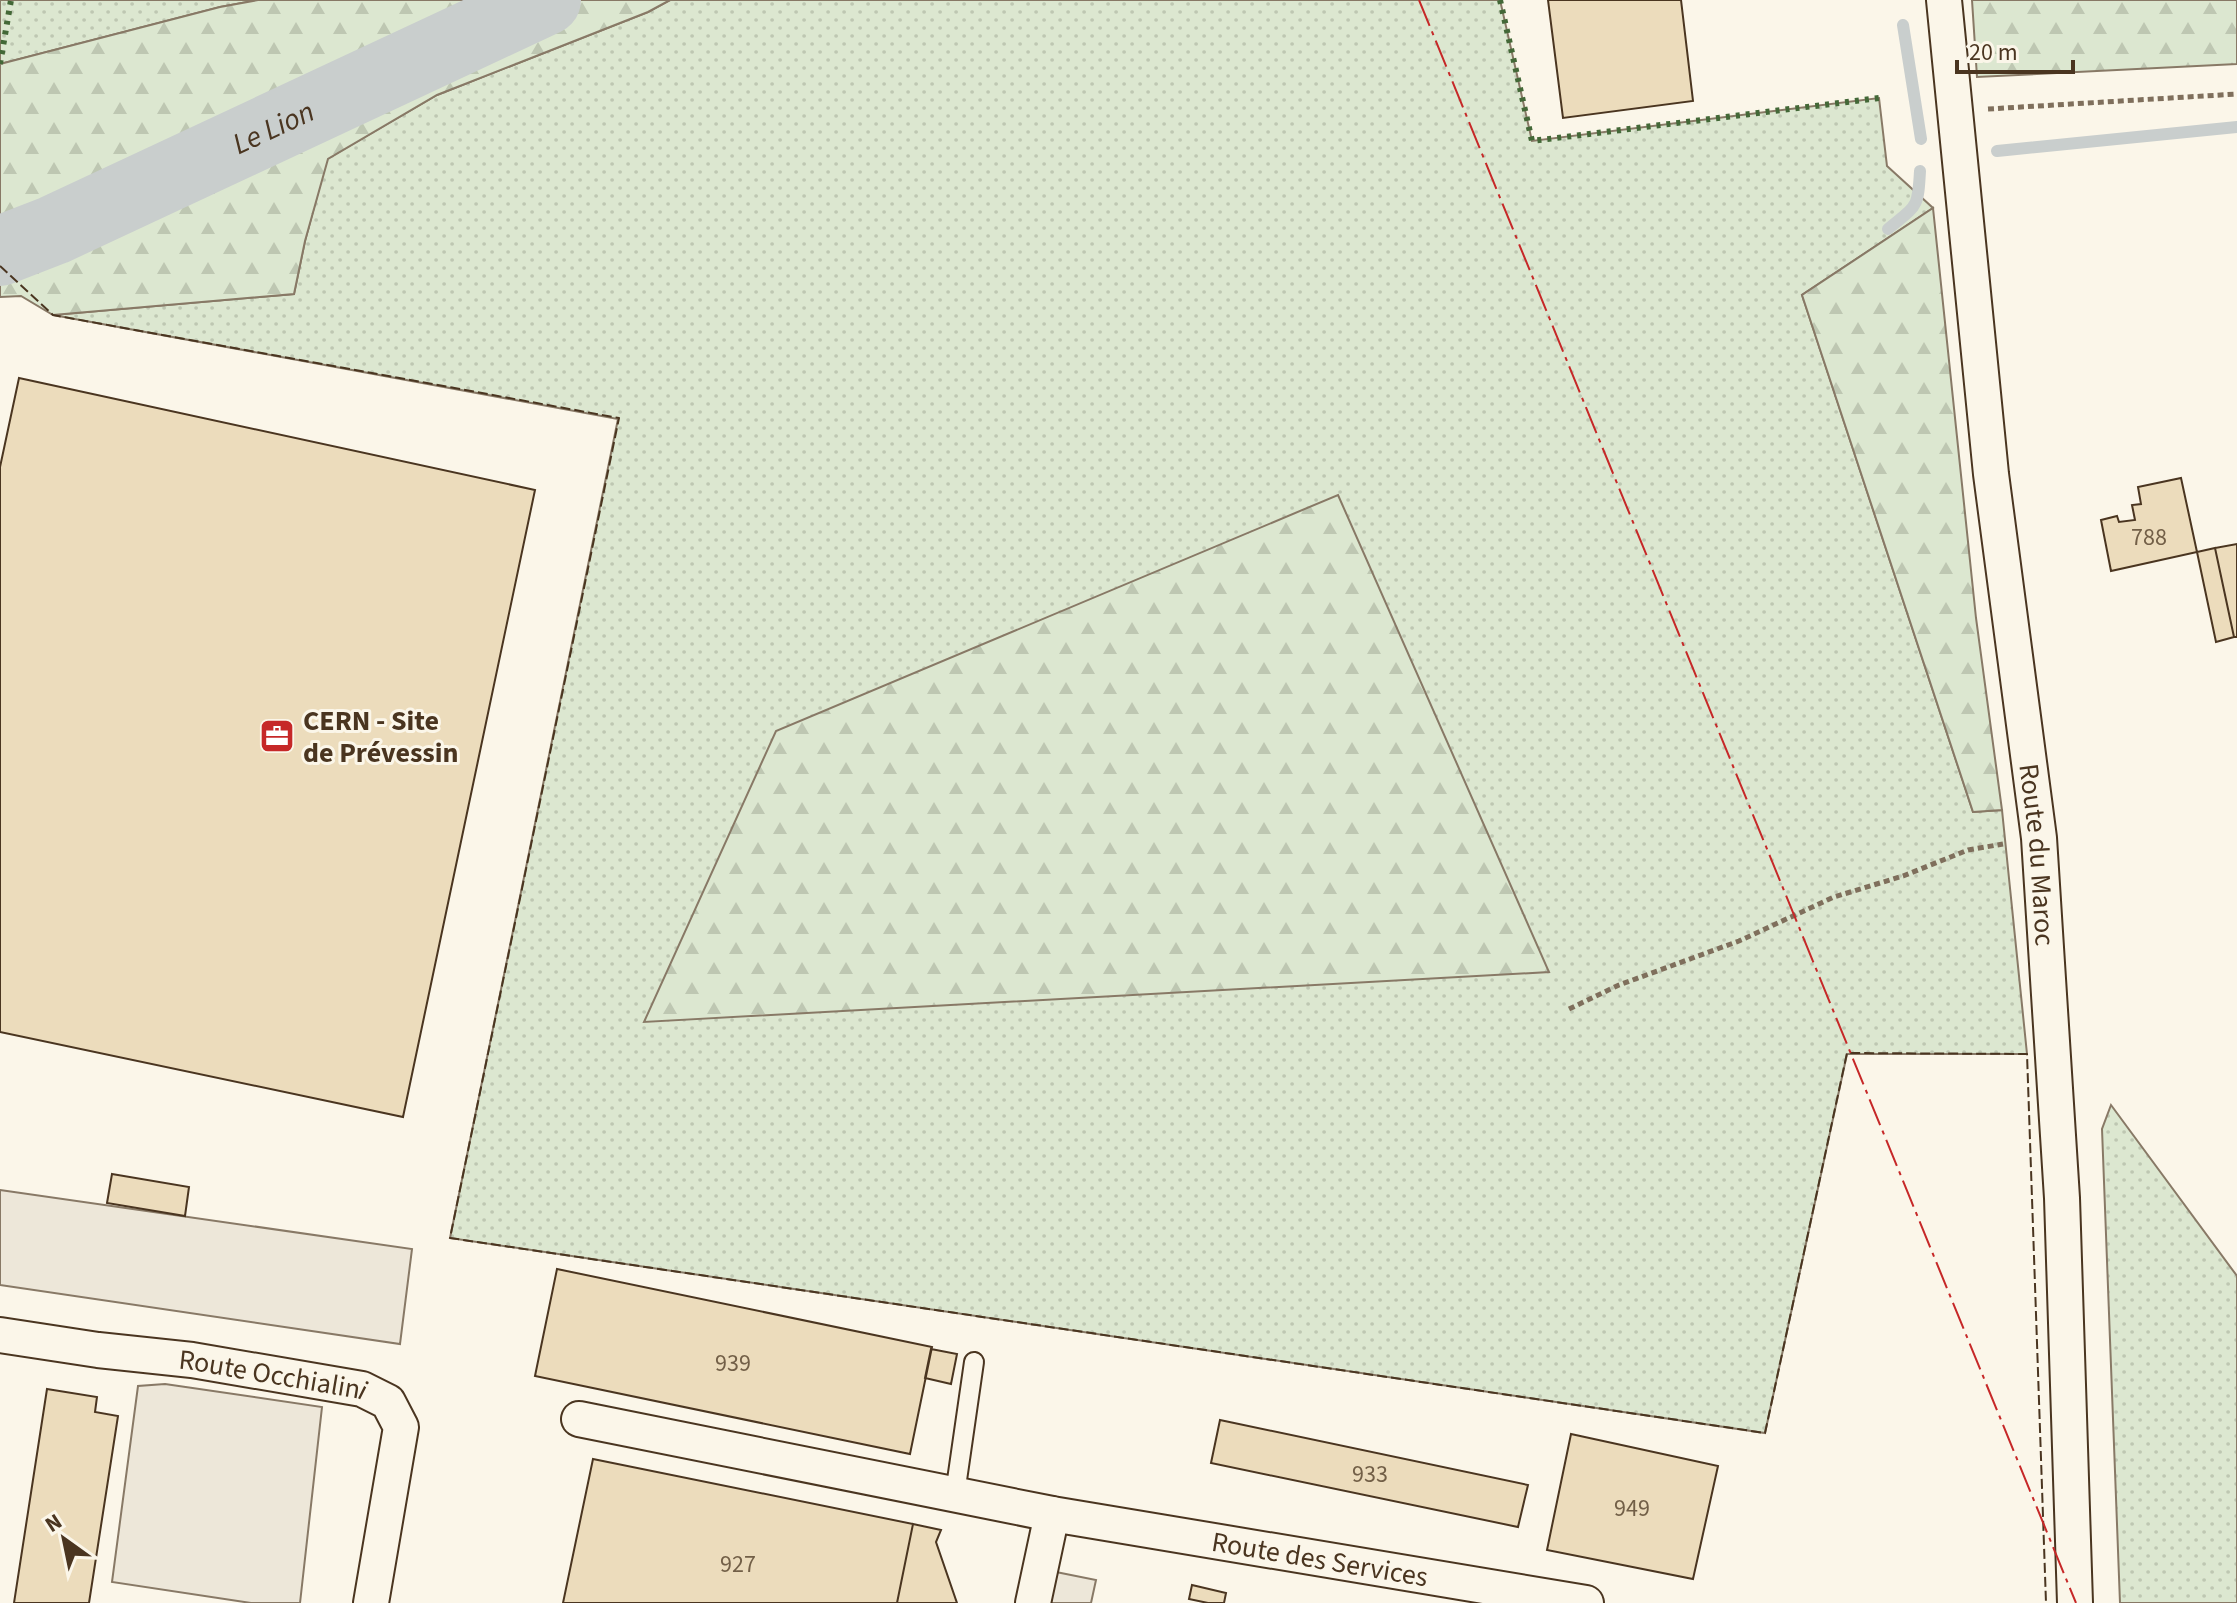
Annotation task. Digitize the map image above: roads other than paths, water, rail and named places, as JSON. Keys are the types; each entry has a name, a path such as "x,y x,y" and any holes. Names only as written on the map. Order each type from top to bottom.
{"street":[{"name":"Route du Maroc","path":"1944,0 1991,474 2039,838 2062,1198 2075,1603"},
{"name":"Route Occhialini","path":"0,1335 192,1360 362,1389 388,1402 401,1427 371,1603"},
{"name":"Route des Services","path":"579,1419 1052,1514 1586,1603"},
{"path":"1033,1603 1052,1514"}],"lane":[{"path":"955,1494 974,1362"}],"waterway":[{"name":"Le Lion","path":"0,251 54,230 546,0"},
{"path":"1903,25 1921,139"},
{"path":"1997,151 2237,127"},
{"path":"1888,229 1917,200 1920,171"}],"place":[{"name":"CERN - Site de Prévessin","path":"277,736"}]}
